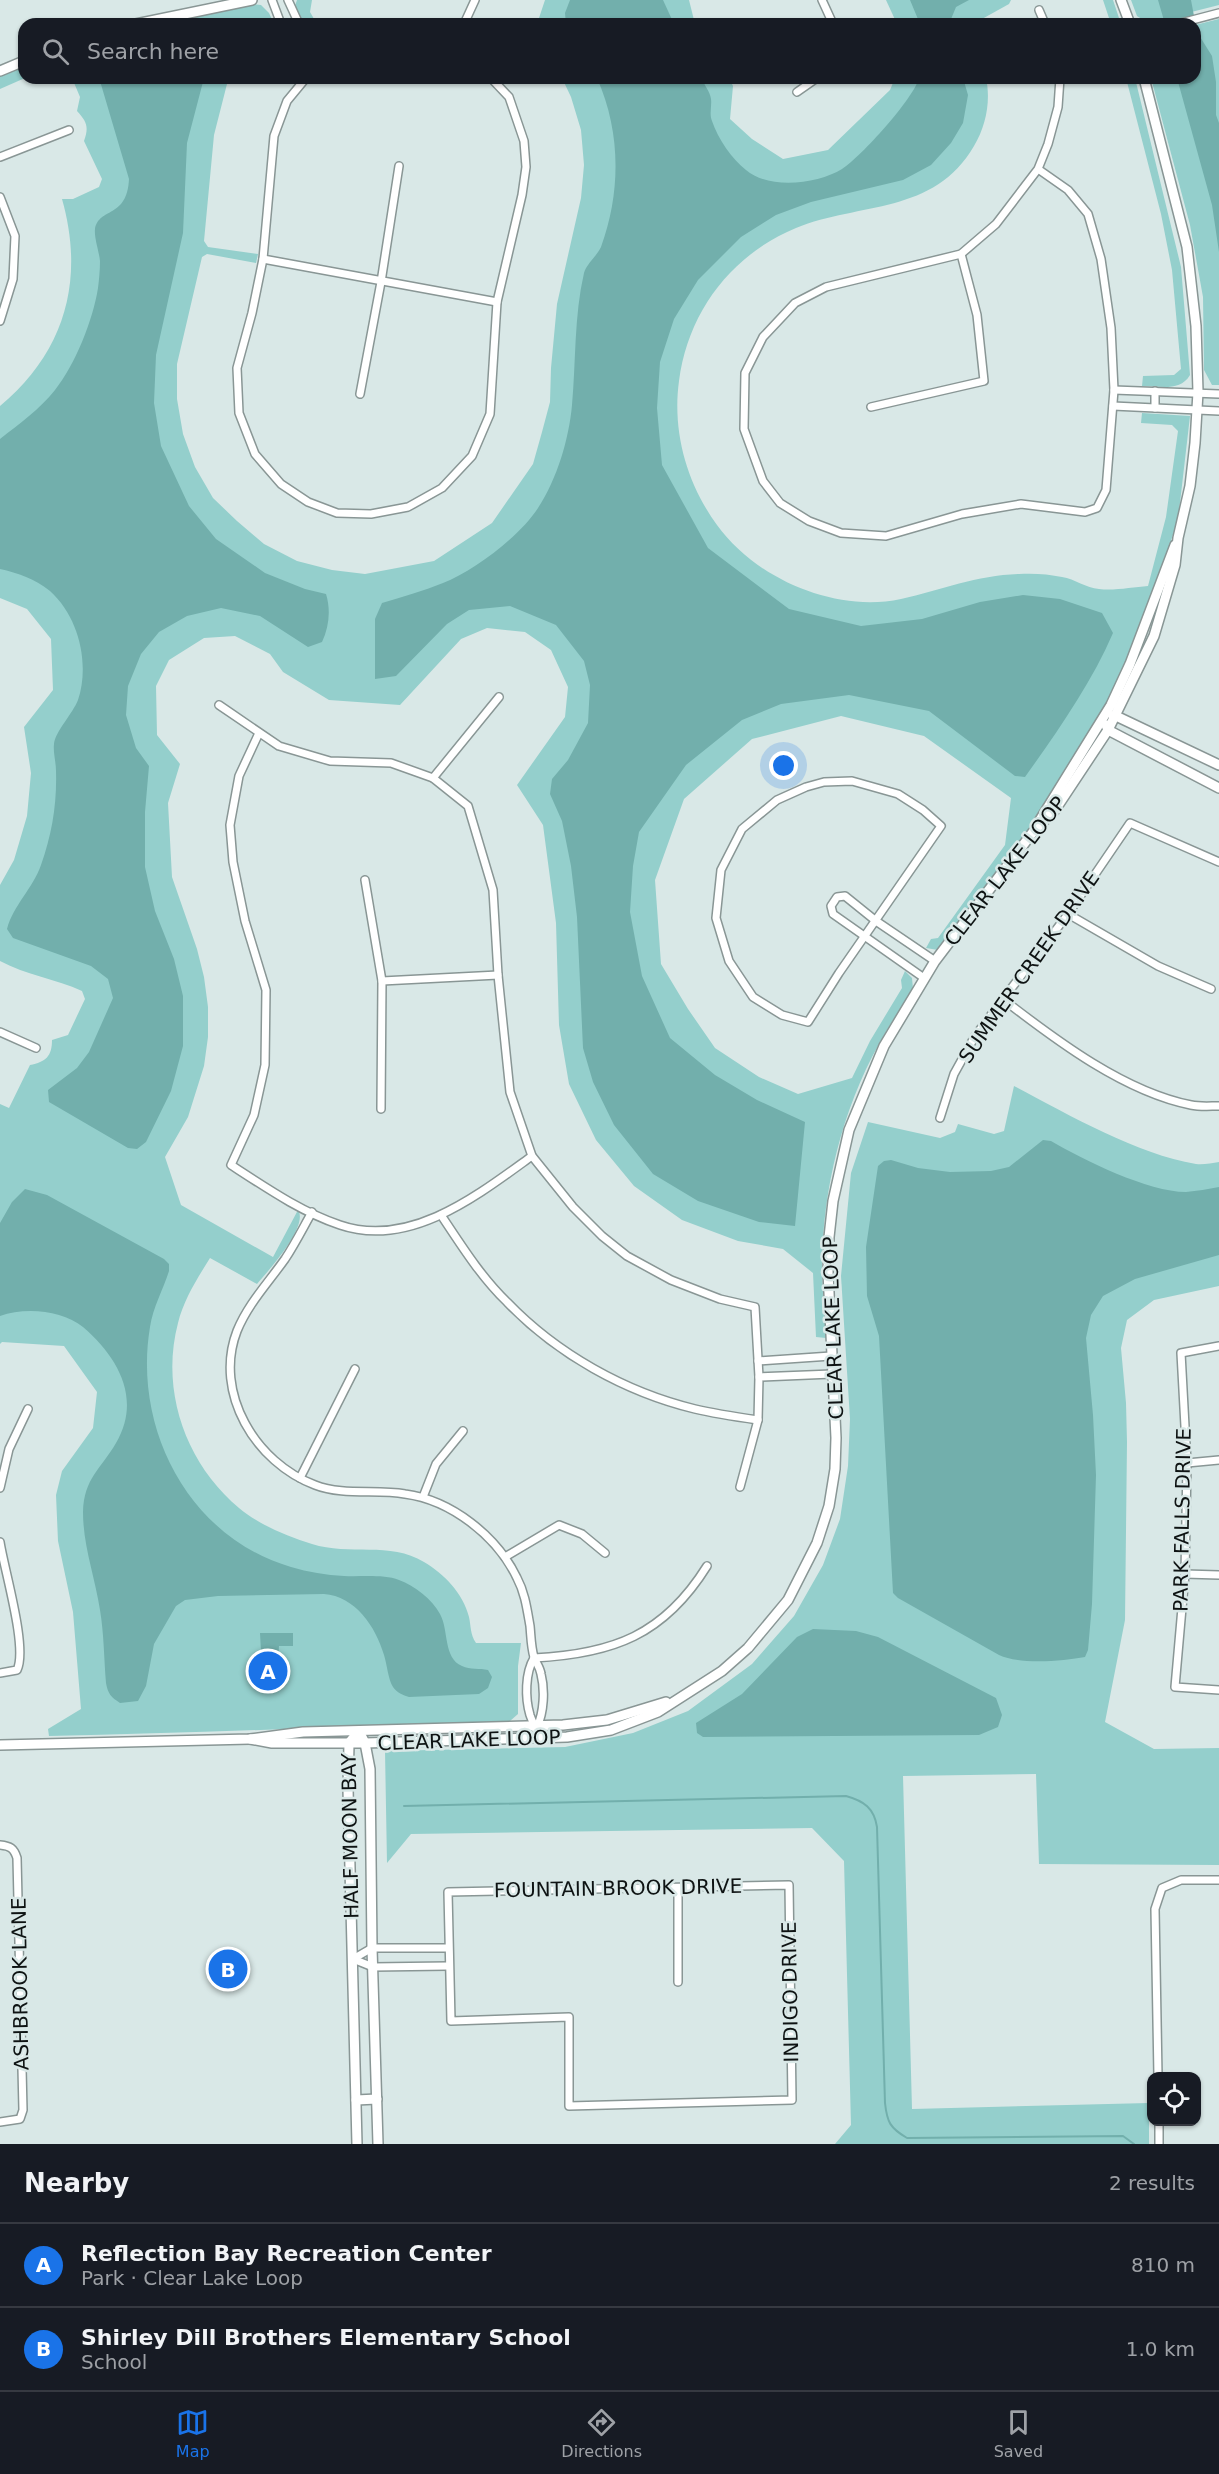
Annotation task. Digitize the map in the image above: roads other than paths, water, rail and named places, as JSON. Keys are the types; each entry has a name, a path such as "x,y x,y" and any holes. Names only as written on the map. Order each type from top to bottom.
{"street":[{"path":"165,18 252,0"},
{"path":"272,0 279,18"},
{"path":"288,0 296,18"},
{"path":"467,18 475,0"},
{"path":"822,0 830,18"},
{"path":"1121,2 1128,18"},
{"path":"1039,10 1042,18"},
{"path":"1200,18 1219,13"},
{"path":"0,71 18,64"},
{"path":"301,84 287,101 274,136 263,259 252,314 237,368 239,413 255,454 281,484 308,502 337,513 371,514 408,507 442,488 472,456 490,414 497,302 522,195 526,167 524,141 509,97 496,84"},
{"path":"797,92 808,84"},
{"path":"1038,170 1068,190 1088,214 1101,259 1109,316 1114,390 1106,490 1097,508 1085,512 1021,504 962,514 886,536 841,533 809,521 780,503 763,481 744,429 745,373 763,337 795,303 826,287 961,254 996,224 1038,170 1055,116 1059,84"},
{"path":"1033,832 1103,718 1130,664 1178,538 1190,486 1198,392 1196,326 1187,247 1146,84"},
{"path":"0,156 69,130"},
{"path":"360,394 381,282 399,166"},
{"path":"0,197 15,236 13,279 0,321"},
{"path":"871,407 984,381 977,315 961,254"},
{"path":"263,259 497,302"},
{"path":"1114,390 1219,394"},
{"path":"1155,391 1155,408"},
{"path":"1113,406 1219,411"},
{"name":"CLEAR LAKE LOOP","path":"250,1739 272,1743 365,1743 567,1737 611,1730 658,1712 722,1671 767,1627 788,1600 817,1544 829,1506 835,1469 836,1438 831,1356 829,1237 840,1163 849,1130 884,1046 924,978 1033,832 1055,810 1116,716 1154,636 1175,565 1178,538"},
{"path":"433,778 499,697"},
{"path":"219,705 279,746 330,761 391,763 433,778 468,806 493,890 498,975 510,1092 532,1156 573,1207 602,1236 627,1256 671,1280 720,1299 755,1307 759,1377 758,1420 740,1487"},
{"path":"1103,718 1116,716 1219,765"},
{"path":"1103,718 1108,730 1219,788"},
{"path":"259,733 239,776 230,825 233,862 245,921 266,990 265,1065 254,1115 231,1165 277,1195 340,1225 375,1231 411,1226 441,1215 532,1156"},
{"path":"852,781 898,794 923,810 941,826 876,921 808,1022 783,1015 753,997 729,961 716,918 721,870 742,829 777,800 806,787 824,782 852,781"},
{"name":"SUMMER CREEK DRIVE","path":"940,1118 954,1074 975,1036 1068,914 1130,823 1219,862"},
{"path":"365,880 382,981 381,1109"},
{"path":"924,978 833,914 831,906 837,897 845,896 876,921 935,961"},
{"path":"1068,914 1158,966 1211,989"},
{"path":"382,981 498,975"},
{"path":"1004,1000 1047,1034 1121,1078 1166,1098 1193,1106 1219,1106"},
{"path":"0,1032 36,1048"},
{"path":"312,1212 284,1261 246,1311 236,1333 232,1366 235,1400 265,1454 300,1478 316,1486 338,1490 423,1497 450,1509 481,1531 505,1557 527,1603 534,1658 542,1675 543,1715 537,1727 537,1738"},
{"path":"441,1215 477,1268 506,1302 572,1356 627,1386 665,1401 758,1420"},
{"name":"PARK FALLS DRIVE","path":"1219,1346 1181,1353 1187,1463 1185,1574 1175,1687 1219,1690"},
{"path":"758,1360 831,1356"},
{"path":"300,1478 355,1369"},
{"path":"759,1377 832,1374"},
{"path":"0,1488 9,1449 28,1409"},
{"path":"423,1497 436,1464 463,1431"},
{"path":"1187,1463 1219,1461"},
{"path":"505,1557 559,1525 582,1534 605,1553"},
{"path":"0,1542 1,1557 19,1637 20,1664 16,1670 0,1673"},
{"path":"534,1658 569,1656 603,1650 631,1638 675,1609 707,1566"},
{"path":"1185,1574 1219,1575"},
{"path":"534,1658 528,1668 527,1684 530,1716 537,1727"},
{"name":"CLEAR LAKE LOOP","path":"0,1745 250,1739 291,1733 537,1727 607,1720 681,1698"},
{"name":"HALF MOON BAY","path":"357,2144 348,1743 359,1731 365,1743 370,1769 372,1948 378,2144"},
{"name":"ASHBROOK LANE","path":"0,1845 13,1849 17,1858 23,2110 20,2119 0,2122"},
{"path":"1158,2072 1155,1909 1162,1888 1181,1880 1219,1880"},
{"name":"FOUNTAIN BROOK DRIVE","path":"448,1948 448,1892 789,1885"},
{"name":"INDIGO DRIVE","path":"448,1966 451,2021 569,2017 569,2106 792,2100 789,1885"},
{"path":"678,1888 678,1982"},
{"path":"372,1948 448,1948 448,1966 373,1967 352,1959 372,1948"},
{"path":"356,2100 377,2099"},
{"path":"1158,2126 1159,2144"}],"waterway":[{"path":"404,1806 846,1796 858,1800 871,1810 877,1827 885,2103 888,2120 893,2128 907,2138 1123,2136 1134,2144"}],"place":[{"name":"Reflection Bay Recreation Center","path":"268,1671"},
{"name":"Shirley Dill Brothers Elementary School","path":"228,1969"}]}
